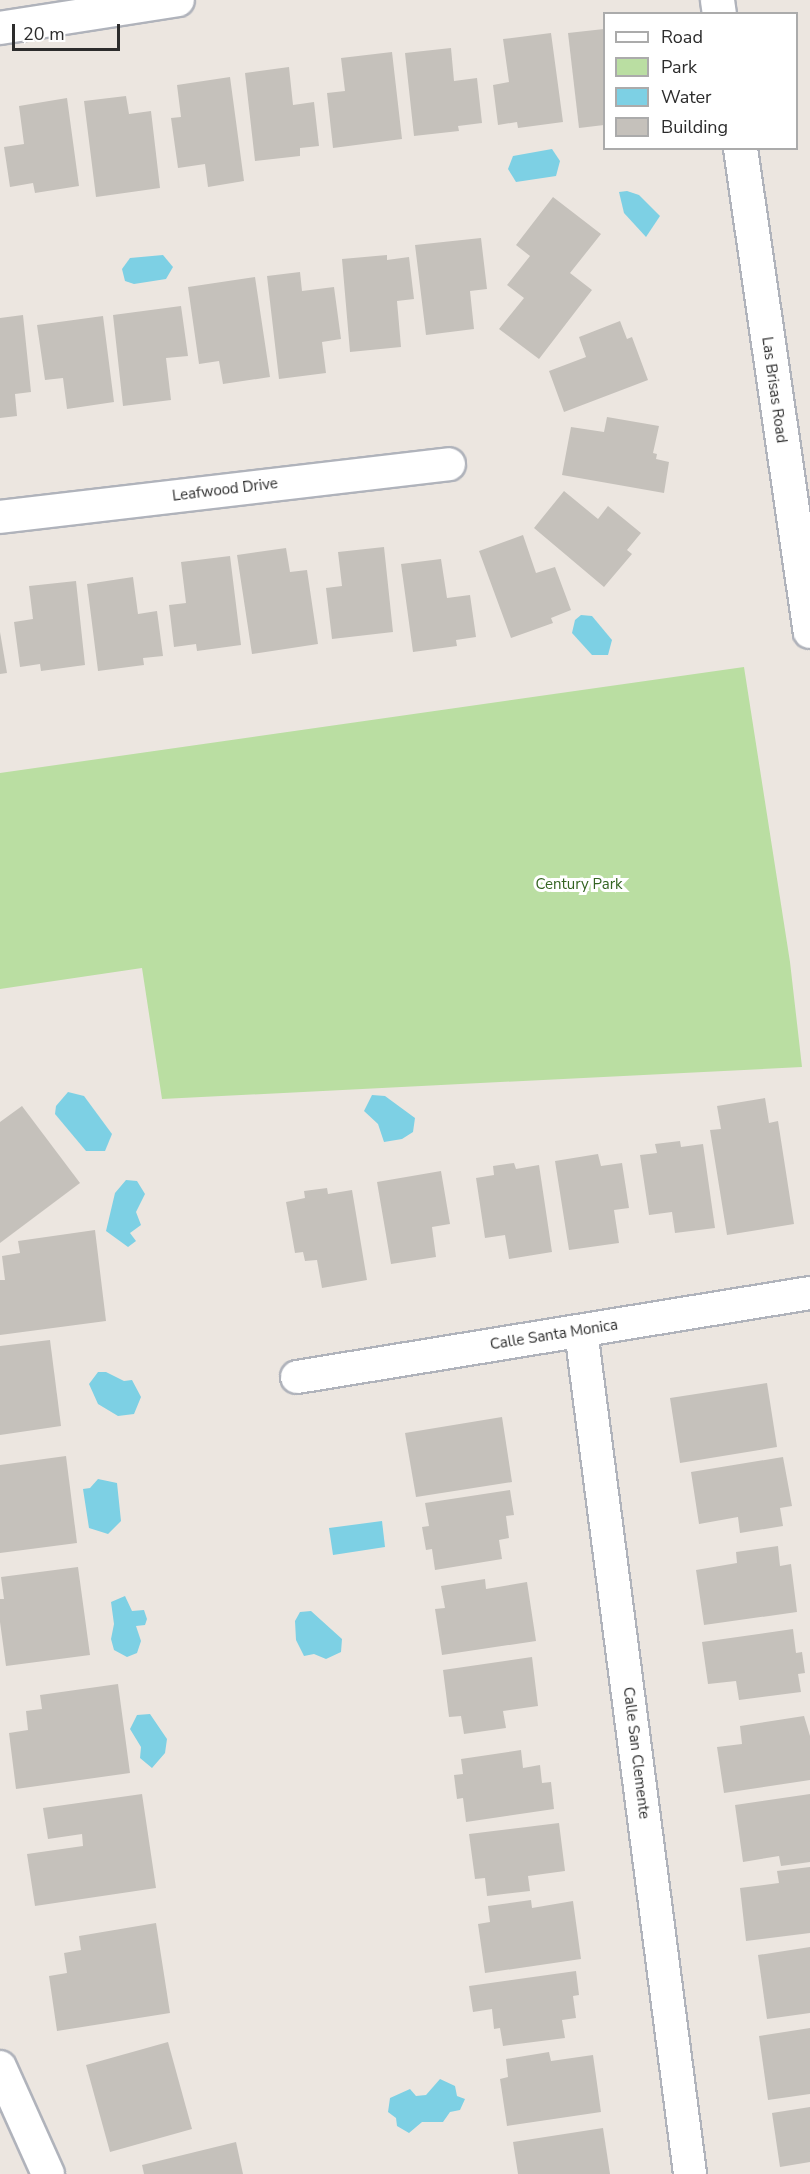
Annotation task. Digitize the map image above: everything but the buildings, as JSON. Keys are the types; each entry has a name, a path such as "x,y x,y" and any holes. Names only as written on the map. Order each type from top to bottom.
{"street":[{"path":"0,28 177,0"},
{"name":"Las Brisas Road","path":"740,150 810,631"},
{"name":"Leafwood Drive","path":"0,517 449,464"},
{"name":"Calle Santa Monica","path":"297,1377 810,1293"},
{"name":"Calle San Clemente","path":"581,1331 690,2174"},
{"path":"0,2067 48,2174"}],"green space":[{"name":"Century Park","path":"744,667 790,962 802,1067 162,1099 142,968 0,989 0,773"}],"water":[{"path":"552,149 560,161 556,176 516,182 508,169 513,156"},
{"path":"627,191 639,195 660,216 646,237 624,213 619,192"},
{"path":"163,255 173,267 166,279 134,284 125,281 122,269 130,258"},
{"path":"581,615 592,616 612,640 608,655 592,655 572,633 575,620"},
{"path":"68,1092 84,1096 112,1134 105,1151 86,1151 55,1114 56,1106"},
{"path":"372,1095 385,1096 415,1118 413,1132 402,1139 384,1142 378,1124 364,1111"},
{"path":"126,1180 137,1181 145,1194 136,1212 141,1225 130,1233 136,1241 128,1247 106,1231 115,1193"},
{"path":"98,1372 106,1372 124,1381 132,1380 141,1397 134,1414 118,1416 98,1404 89,1384"},
{"path":"98,1479 117,1483 121,1521 108,1534 89,1528 83,1489 90,1488"},
{"path":"382,1521 385,1547 333,1555 329,1528"},
{"path":"125,1596 132,1611 144,1610 147,1619 145,1625 136,1626 141,1641 137,1653 127,1657 114,1650 111,1639 114,1624 111,1602"},
{"path":"311,1611 342,1639 341,1652 326,1659 314,1654 304,1656 296,1640 295,1621 300,1612"},
{"path":"150,1714 167,1739 165,1753 152,1768 140,1758 141,1747 130,1729 137,1715"},
{"path":"440,2079 455,2086 457,2096 465,2099 460,2110 450,2112 443,2122 422,2122 409,2133 397,2126 396,2118 388,2112 390,2098 410,2089 416,2096 426,2095"}]}
